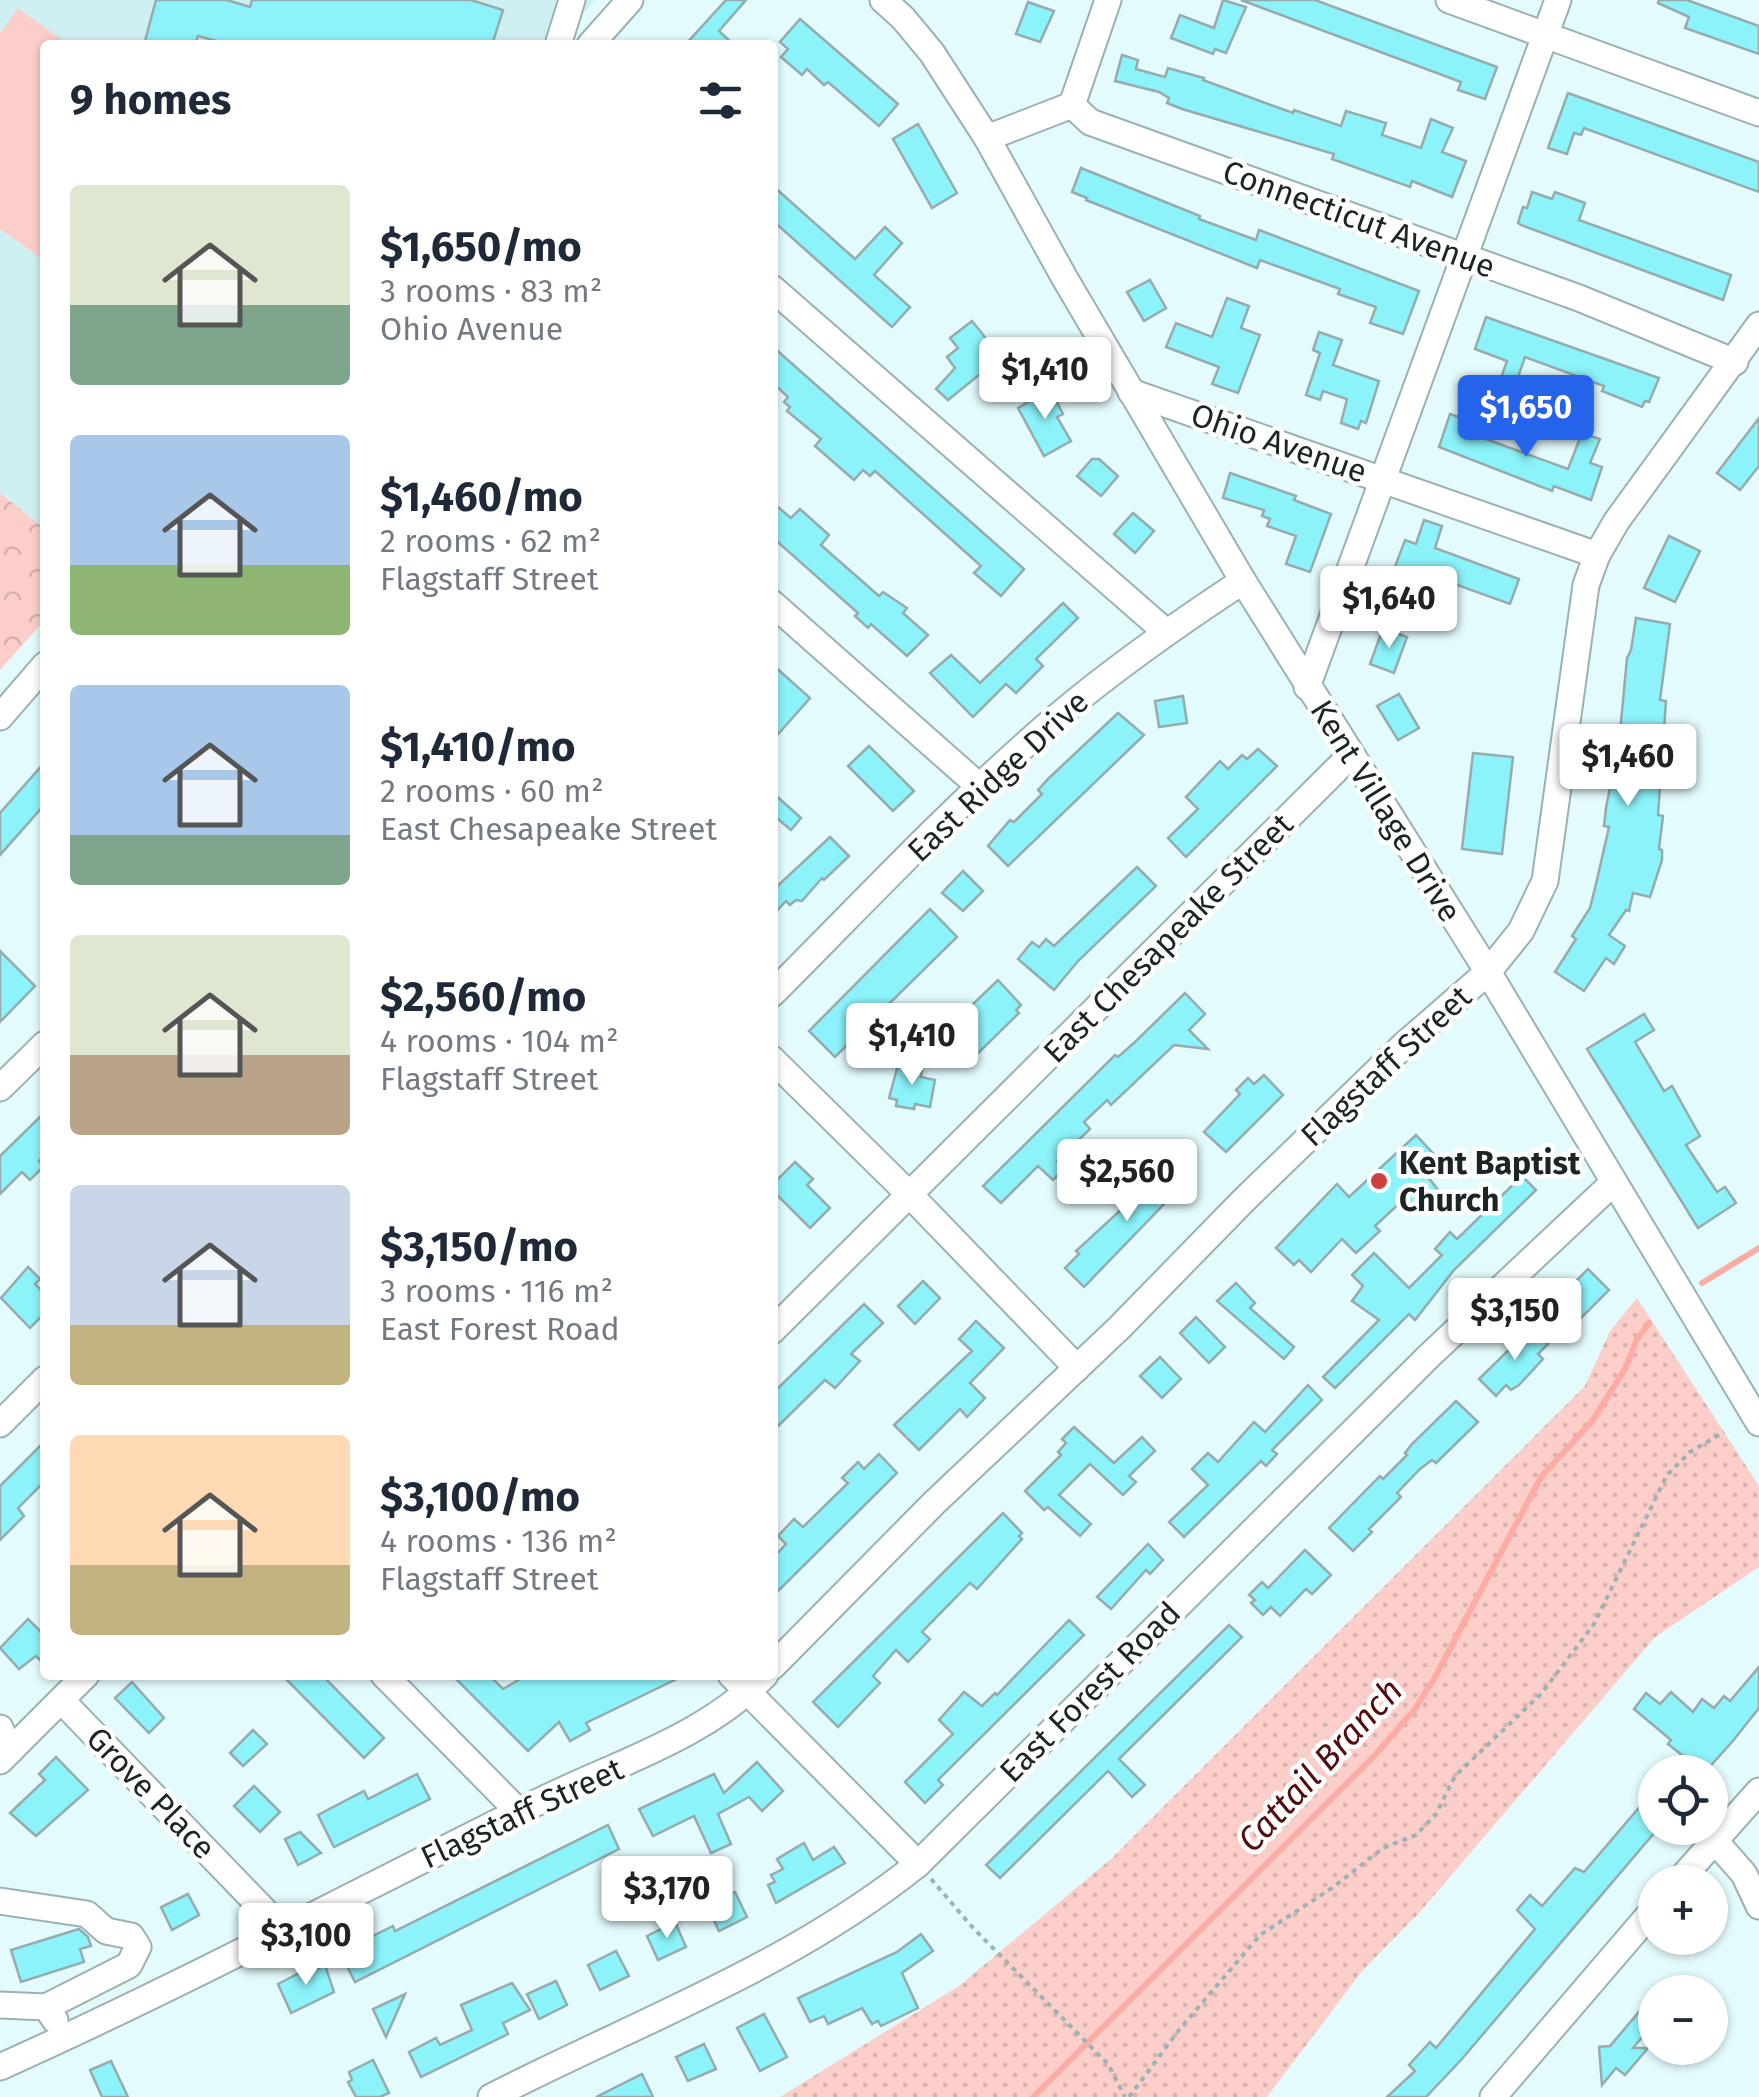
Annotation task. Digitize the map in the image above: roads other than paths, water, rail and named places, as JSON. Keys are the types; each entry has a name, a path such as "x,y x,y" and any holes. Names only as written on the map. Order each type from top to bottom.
{"street":[{"path":"560,40 572,0"},
{"path":"594,40 630,0"},
{"name":"Kent Village Drive","path":"883,0 932,53 987,138 1243,581 1488,972 1759,1423"},
{"path":"987,138 1072,105 1108,0"},
{"path":"1449,0 1759,113"},
{"path":"1307,687 1558,0"},
{"name":"Connecticut Avenue","path":"1072,105 1090,122 1579,298 1735,362"},
{"path":"778,293 1166,632"},
{"name":"Flagstaff Street","path":"778,1661 1243,1201 1404,1045 1488,972 1521,931 1545,881 1580,611 1597,555 1637,492 1759,326"},
{"name":"Ohio Avenue","path":"1131,392 1597,555"},
{"name":"East Ridge Drive","path":"778,988 1055,718 1166,632 1243,581"},
{"path":"778,608 980,787"},
{"path":"0,716 40,672"},
{"name":"East Chesapeake Street","path":"778,1326 1351,755"},
{"path":"0,1088 40,1049"},
{"path":"778,1065 912,1196 1076,1368"},
{"name":"East Forest Road","path":"491,2097 761,1968 853,1913 918,1864 1429,1356 1614,1182"},
{"path":"0,1424 40,1384"},
{"path":"3,1747 81,1680"},
{"path":"389,1680 519,1812"},
{"path":"748,1681 918,1864"},
{"name":"Flagstaff Street","path":"0,2068 519,1812 657,1749 748,1681"},
{"name":"Grove Place","path":"61,1700 282,1929"},
{"path":"1728,1825 1759,1791"},
{"path":"1693,1865 1710,1845"},
{"path":"1718,1845 1744,1874 1759,1906"},
{"path":"0,1901 87,1914 106,1931 131,1936 138,1948 129,1965 46,2007 0,2004"},
{"path":"1493,2097 1638,1928"},
{"path":"46,2007 66,2036"}],"waterway":[{"name":"Cattail Branch","path":"1702,1283 1759,1248"},
{"name":"Cattail Branch","path":"1033,2097 1376,1754 1415,1709 1541,1477 1593,1420 1649,1323"}],"place":[{"name":"Kent Baptist Church","path":"1379,1181"}]}
